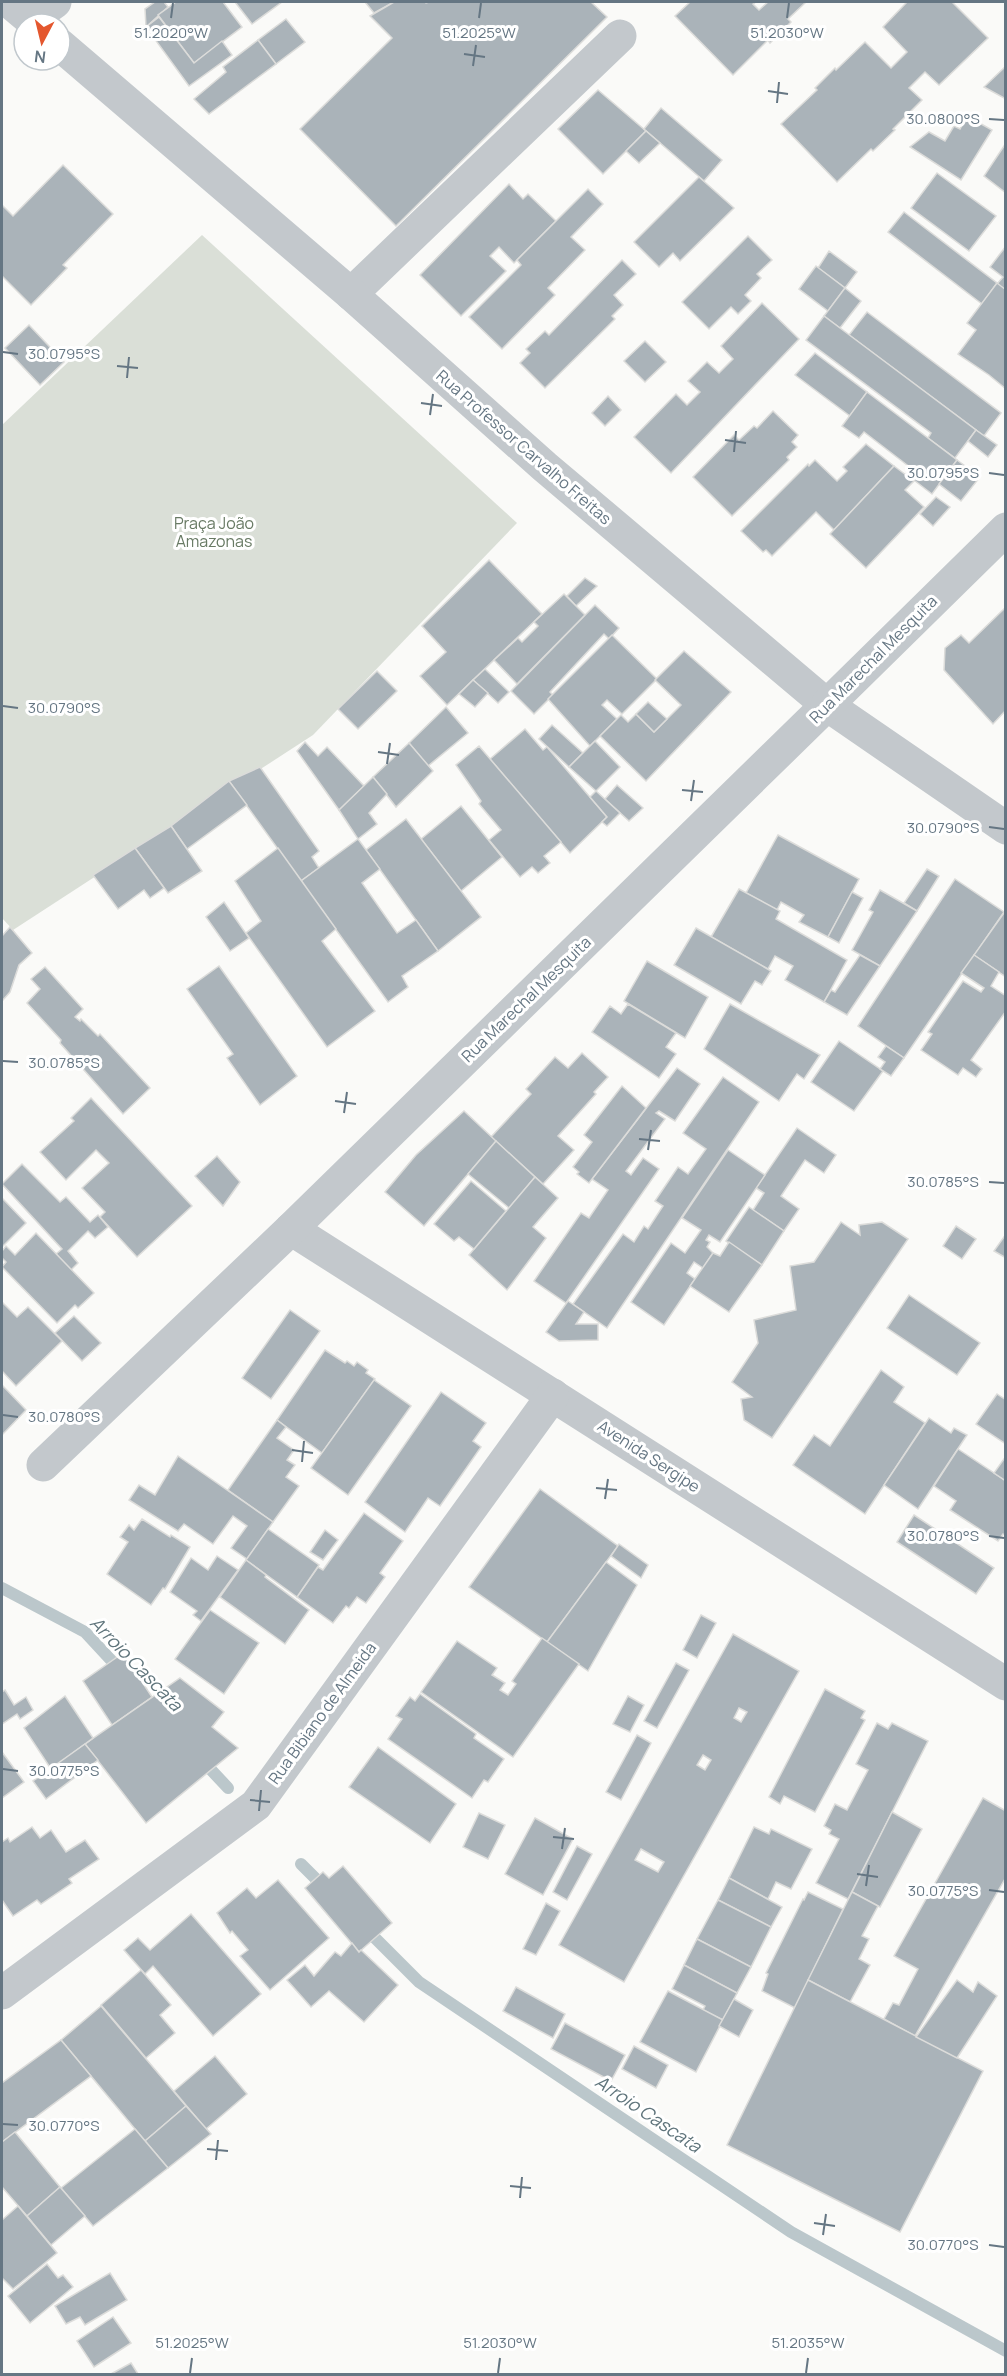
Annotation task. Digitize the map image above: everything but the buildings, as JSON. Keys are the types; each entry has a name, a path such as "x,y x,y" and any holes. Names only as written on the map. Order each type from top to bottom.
{"street":[{"path":"351,294 620,36"},
{"name":"Rua Professor Carvalho Freitas","path":"72,55 351,294 554,475 827,705 1005,828"},
{"name":"Rua Marechal Mesquita","path":"43,1465 291,1228 1005,529"},
{"name":"Avenida Sergipe","path":"291,1228 1005,1684"},
{"name":"Rua Bibiano de Almeida","path":"2,1993 256,1804 553,1395"}],"green space":[{"name":"Praça João Amazonas","path":"202,235 517,523 313,735 13,930 2,918 2,425"}],"waterway":[{"name":"Arroio Cascata","path":"2,1588 85,1632 122,1672"},
{"name":"Arroio Cascata","path":"200,1758 228,1788"},
{"name":"Arroio Cascata","path":"301,1864 326,1889"},
{"name":"Arroio Cascata","path":"363,1926 419,1982 791,2232 1006,2351"}]}
